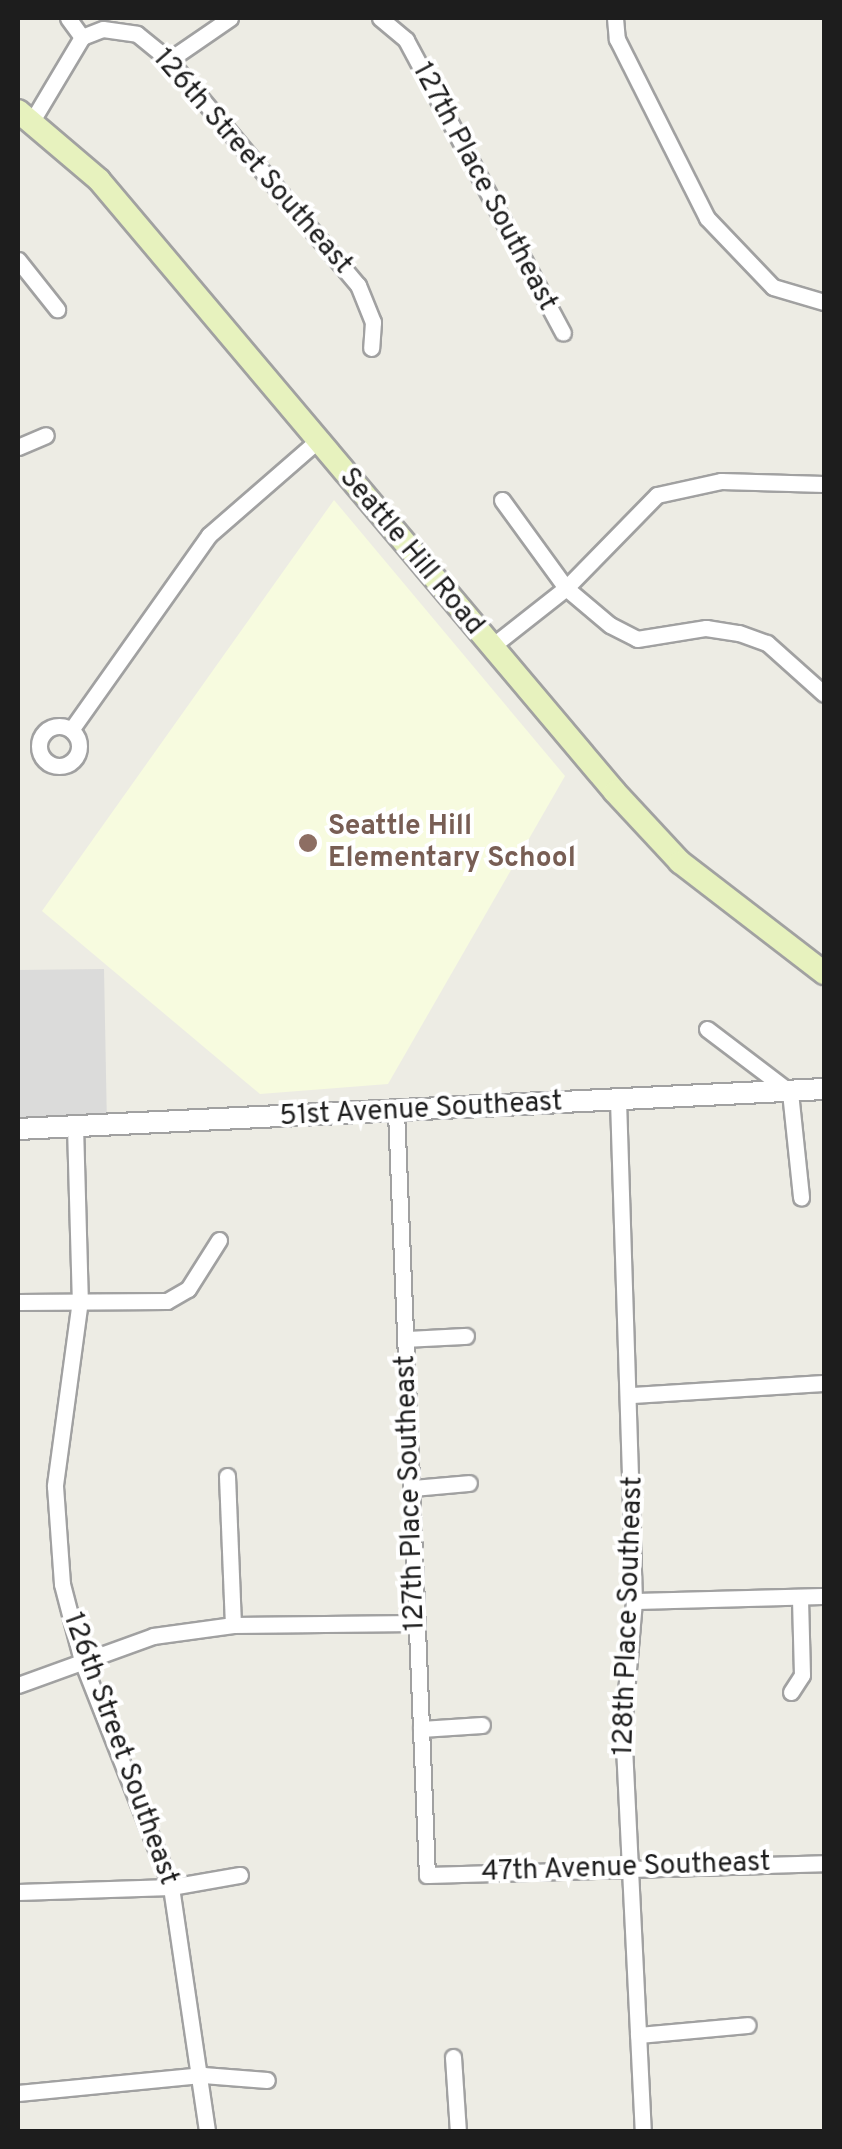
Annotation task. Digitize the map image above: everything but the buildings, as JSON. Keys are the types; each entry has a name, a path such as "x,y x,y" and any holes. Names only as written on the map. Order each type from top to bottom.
{"main road":[{"name":"Seattle Hill Road","path":"25,116 99,180 491,647 680,862 824,974"}],"street":[{"path":"25,116 82,37 68,18"},
{"path":"170,60 230,18"},
{"name":"127th Place Southeast","path":"380,18 406,40 563,333"},
{"path":"615,18 617,38 707,218 773,287 824,302"},
{"name":"126th Street Southeast","path":"82,37 104,29 137,34 170,60 358,285 373,322 371,348"},
{"path":"20,268 58,309"},
{"path":"18,446 46,435"},
{"path":"71,730 209,535 317,442"},
{"path":"491,647 566,588 657,495 720,481 824,484"},
{"path":"502,500 566,588 637,639 706,628 767,643 824,694"},
{"path":"707,1029 790,1092 801,1197"},
{"name":"51st Avenue Southeast","path":"18,1129 824,1089"},
{"name":"128th Place Southeast","path":"618,1100 632,1394 634,1600 623,1726 627,1868 644,2132"},
{"name":"127th Place Southeast","path":"396,1111 428,1875"},
{"name":"126th Street Southeast","path":"75,1126 80,1300 55,1486 62,1584 82,1661 172,1887 203,2075 207,2132"},
{"path":"18,1302 167,1301 188,1289 219,1240"},
{"path":"406,1340 466,1336"},
{"path":"632,1394 824,1383"},
{"path":"227,1476 233,1625"},
{"path":"412,1488 469,1484"},
{"path":"634,1600 824,1596"},
{"path":"791,1692 802,1675 800,1598"},
{"path":"18,1685 153,1636 233,1625 416,1623"},
{"path":"422,1728 482,1725"},
{"name":"47th Avenue Southeast","path":"428,1875 824,1863"},
{"path":"18,1892 172,1887 240,1875"},
{"path":"638,2035 748,2025"},
{"path":"453,2057 458,2132"},
{"path":"18,2092 203,2075 267,2080"}],"shaded area":[{"name":"Seattle Hill Elementary School","path":"334,500 565,776 388,1084 260,1094 42,911"},
{"path":"104,969 107,1126 18,1129 18,970"}],"place":[{"name":"Seattle Hill Elementary School","path":"308,843"}]}
